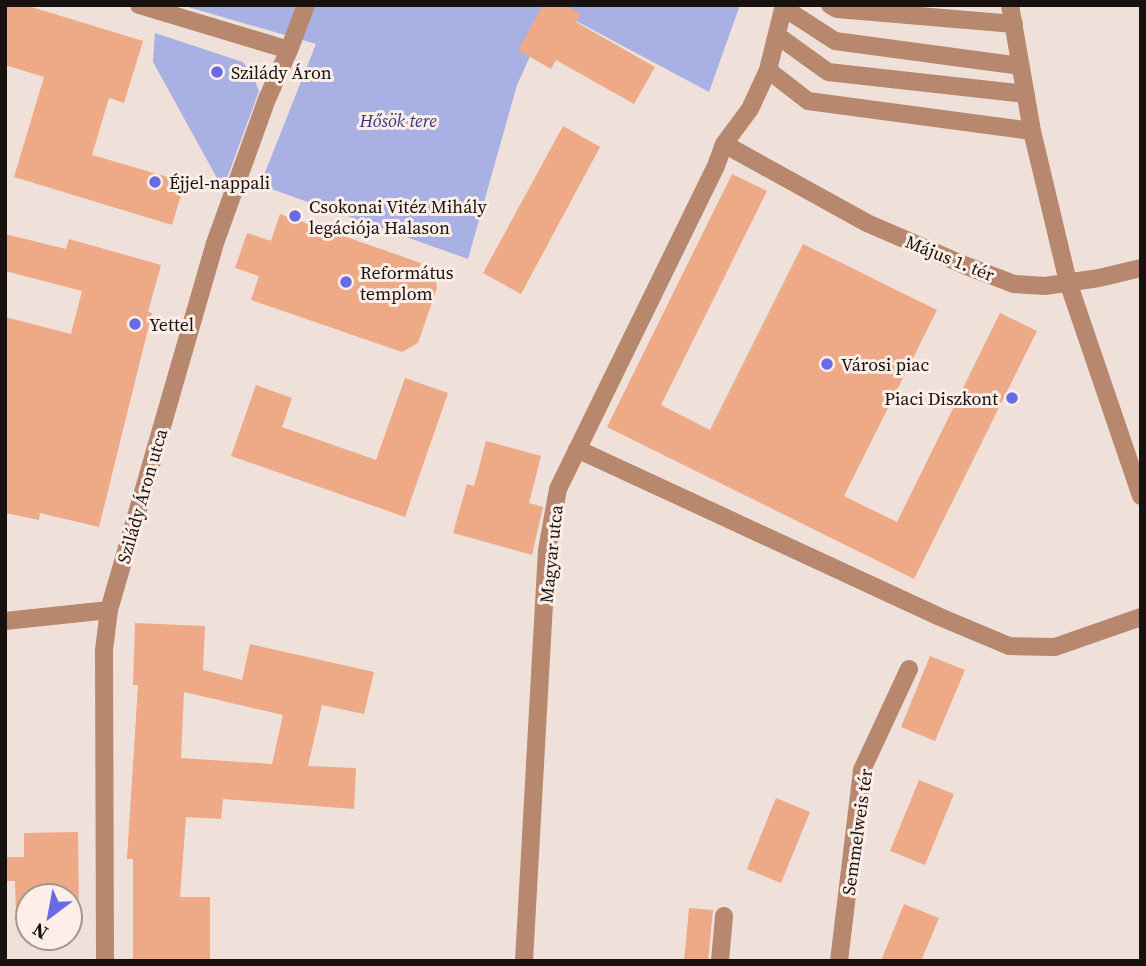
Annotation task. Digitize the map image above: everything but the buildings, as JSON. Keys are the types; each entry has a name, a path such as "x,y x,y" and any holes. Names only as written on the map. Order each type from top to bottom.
{"street":[{"path":"139,5 289,50 306,5"},
{"path":"830,5 837,9 1014,24"},
{"path":"1010,5 1032,131 1068,282 1141,496"},
{"path":"724,144 750,109 768,69 784,6 835,41 1021,66"},
{"path":"778,36 828,72 1026,94"},
{"name":"Szilády Áron utca","path":"105,961 104,650 109,610 215,243 267,99 289,50"},
{"path":"768,69 808,101 1032,131"},
{"name":"Május 1. tér","path":"724,144 867,223 1014,284 1045,286 1141,268"},
{"name":"Magyar utca","path":"524,961 547,550 558,489 716,166 724,144"},
{"path":"577,449 940,617 1009,646 1055,647 1141,617"},
{"path":"5,621 109,610"},
{"name":"Semmelweis tér","path":"839,961 862,770 909,669"},
{"path":"720,961 724,916"}],"green space":[{"name":"Hősök tere","path":"181,5 740,5 709,92 552,8 517,85 468,259 260,185 316,44"},
{"path":"155,33 243,62 253,76 259,91 223,189 153,62"}],"place":[{"name":"Szilády Áron","path":"217,72"},
{"name":"Éjjel-nappali","path":"155,182"},
{"name":"Csokonai Vitéz Mihály legációja Halason","path":"295,216"},
{"name":"Református templom","path":"346,282"},
{"name":"Yettel","path":"135,324"},
{"name":"Városi piac","path":"827,364"},
{"name":"Piaci Diszkont","path":"1012,398"}]}
